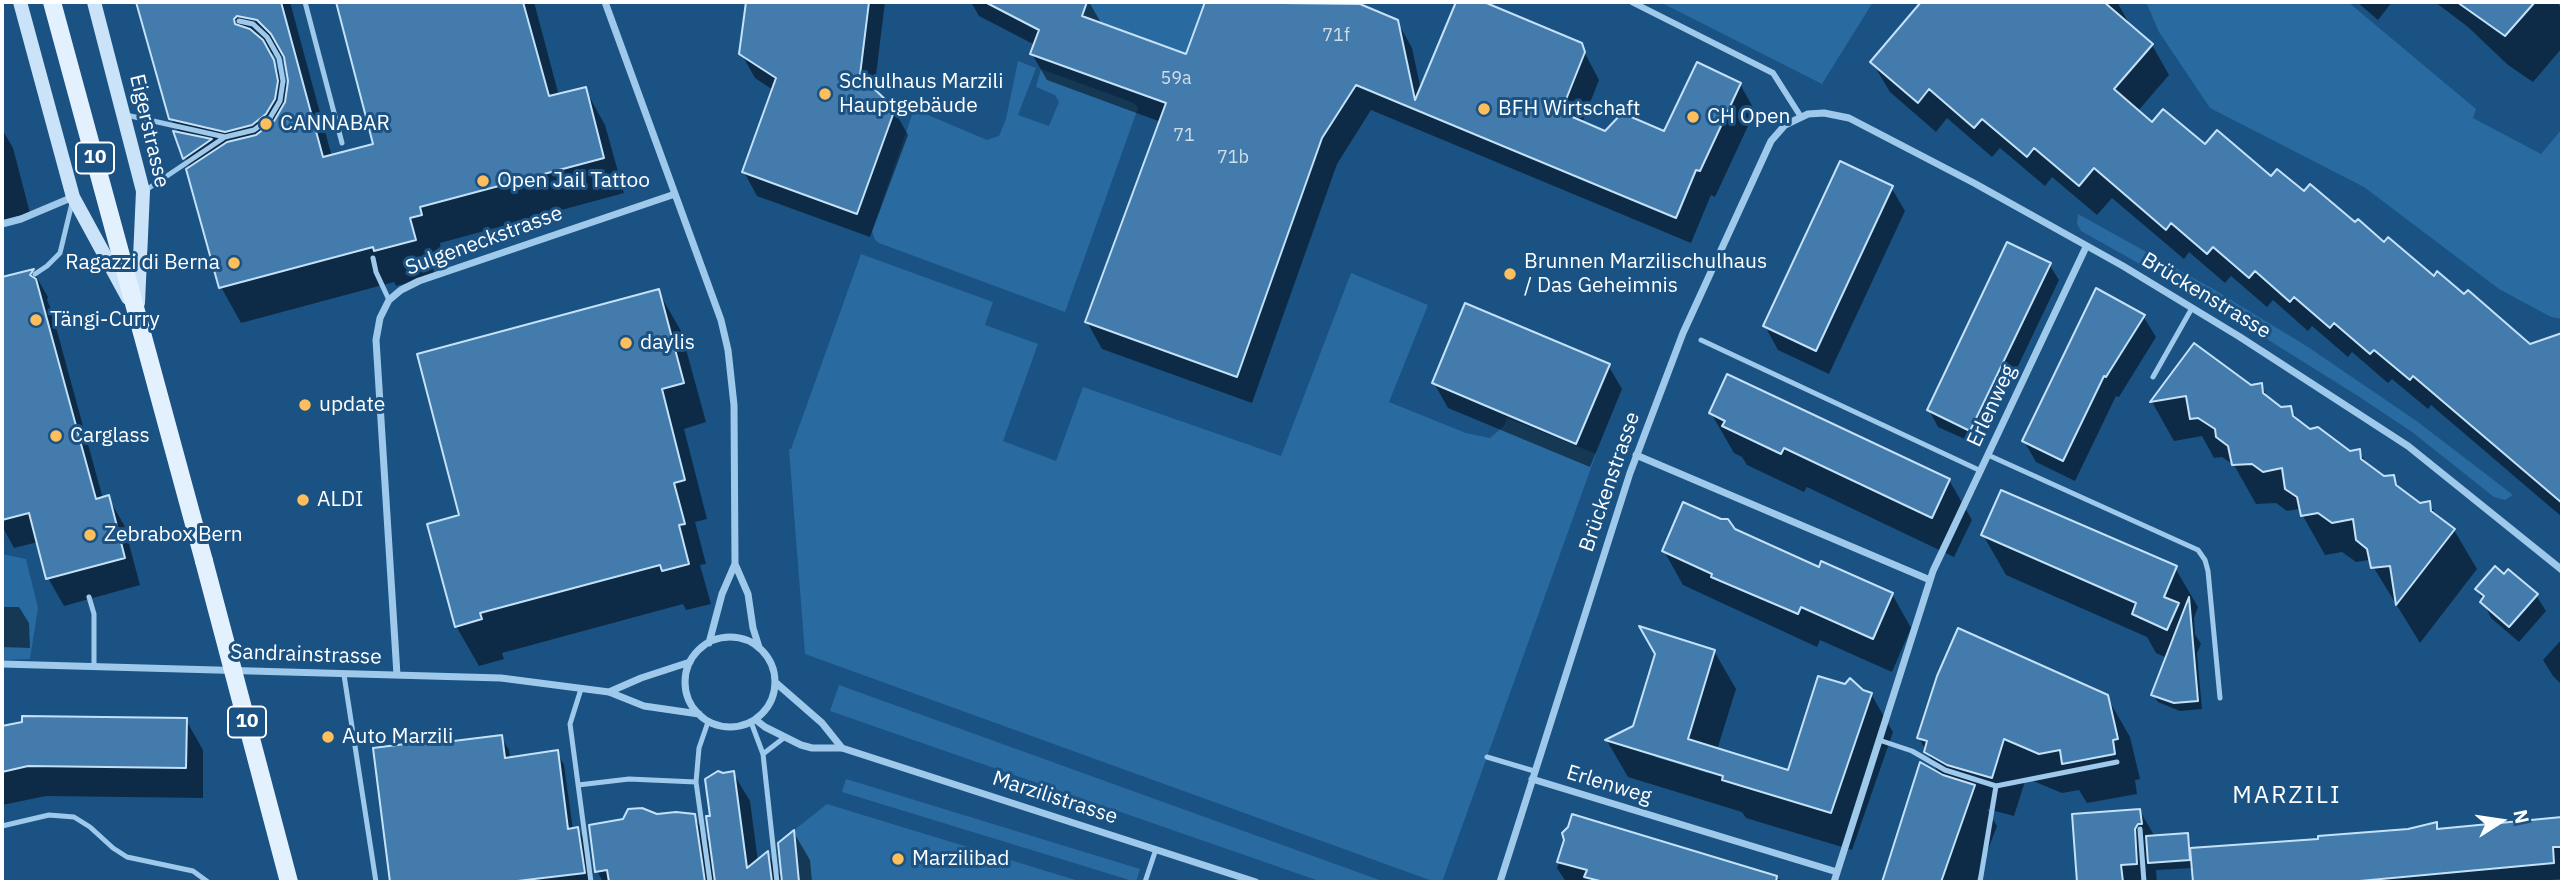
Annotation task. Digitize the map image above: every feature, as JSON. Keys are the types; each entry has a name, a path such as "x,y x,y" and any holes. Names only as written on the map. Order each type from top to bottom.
{"main road":[{"name":"Eigerstrasse","path":"20,2 73,197 137,314"},
{"name":"Eigerstrasse","path":"52,2 289,882"},
{"name":"Eigerstrasse","path":"94,2 143,191 137,314"}],"street":[{"path":"606,2 721,320 729,350 734,405 735,564 748,594 759,647"},
{"path":"1632,2 1773,73 1801,117"},
{"name":"Brückenstrasse","path":"1500,882 1636,455 1683,333 1770,141 1785,125 1814,113 1849,118 1975,183 2192,308 2408,446 2562,570"},
{"name":"Sulgeneckstrasse","path":"397,676 376,340 380,318 389,300 419,281 675,194"},
{"path":"2,224 73,197"},
{"name":"Erlenweg","path":"1834,882 1930,580 2086,247"},
{"path":"1636,455 1930,580"},
{"path":"709,643 722,594 735,564"},
{"path":"721,638 748,640 759,647 774,669 772,702 753,721 730,728 708,722 691,705 685,684 690,662 698,651 721,638"},
{"name":"Sandrainstrasse","path":"609,692 690,662"},
{"name":"Sandrainstrasse","path":"2,664 501,678 609,692 644,706 699,714"},
{"path":"775,682 822,723 842,748"},
{"name":"Marzilistrasse","path":"753,721 812,748 842,748 1256,882"},
{"name":"Erlenweg","path":"1532,779 1837,872"}],"lane":[{"path":"305,2 342,144"},
{"path":"143,191 225,137 254,130 270,118 280,101 284,81 279,58 267,37 253,24 239,21"},
{"path":"124,114 225,137"},
{"path":"35,274 60,253 73,197"},
{"path":"373,258 376,272 389,300"},
{"path":"2152,377 2192,308"},
{"path":"1701,340 1981,471"},
{"path":"1988,455 2198,550 2208,571 2220,698"},
{"path":"89,597 94,614 94,665"},
{"path":"344,675 376,882"},
{"path":"581,689 570,724 591,882"},
{"path":"753,721 763,754 777,882"},
{"path":"708,722 699,748 696,782 710,882"},
{"path":"763,754 785,737"},
{"path":"1879,740 1912,751 1945,770 1996,786 2118,762"},
{"path":"1487,757 1534,771"},
{"path":"578,785 629,779 696,782"},
{"path":"1980,882 1996,786"},
{"path":"2,826 49,816 74,817 127,857 193,872 208,882"},
{"path":"2140,829 2144,882"},
{"path":"1145,882 1156,849"}],"shaded area":[{"path":"1087,2 1205,2 1186,54 1082,16"},
{"path":"1660,2 1873,2 1822,84"},
{"path":"2146,2 2348,2 2476,109 2473,118 2541,154 2562,129 2562,319 2551,317 2499,289 2364,187 2210,108 2159,32"},
{"path":"1018,61 1036,68 1018,115 1049,126 1059,102 1055,95 1036,87 1041,69 1134,103 1138,108 1065,312 879,243 872,231 914,109 987,140 999,136 1006,119"},
{"path":"2078,214 2213,289 2308,347 2418,422 2513,495 2505,500 2494,497 2412,432 2358,396 2206,301 2081,231 2077,224"},
{"path":"861,254 993,302 985,325 1038,344 1003,441 1056,461 1083,387 1281,456 1351,273 1428,305 1389,402 1466,433 1490,438 1504,426 1507,418 1596,454 1442,882 1435,882 805,654 789,449"},
{"path":"2,554 26,559 38,608 30,659 2,660"},
{"path":"839,685 1385,882 1322,882 830,711"},
{"path":"846,779 1140,869 1136,882 842,792"},
{"name":"Marzilibad","path":"827,804 1082,882 792,882 788,835"}],"building":[{"path":"136,2 281,2 323,157 373,144 336,2 523,2 549,96 586,87 604,158 420,207 422,215 410,218 416,240 374,251 373,247 219,288 186,169 227,142 256,135 274,121 285,102 288,81 284,57 271,34 257,20 237,16 234,19 235,24 250,29 263,40 274,60 278,81 275,99 266,114 252,125 225,132 169,119"},
{"name":"Schulhaus Marzili Hauptgebäude","path":"746,2 869,2 860,75 895,109 857,214 742,172 776,78 739,54"},
{"path":"985,2 1087,2 1082,16 1186,54 1205,2 1360,4 1398,20 1415,100 1456,2 1484,2 1582,43 1585,52 1561,112 1605,131 1622,113 1664,131 1697,62 1741,83 1700,171 1696,170 1676,218 1356,85 1322,138 1237,377 1085,322 1166,103 1030,54 1039,30"},
{"path":"1921,2 2104,2 2153,44 2114,89 2152,122 2163,109 2205,144 2217,130 2271,176 2277,169 2304,191 2310,184 2355,222 2358,219 2384,242 2388,237 2434,276 2437,271 2464,294 2468,290 2530,344 2562,333 2562,503 2413,376 2410,380 2374,350 2370,354 2334,323 2330,328 2294,297 2290,302 2255,271 2249,278 2213,247 2207,254 2171,223 2166,230 2094,168 2079,186 2034,148 2027,157 1982,119 1974,128 1929,89 1918,103 1870,62"},
{"path":"2457,2 2535,2 2505,36"},
{"path":"173,131 212,139 183,159"},
{"path":"1840,161 1893,186 1816,351 1763,326"},
{"path":"2007,242 2051,263 1970,431 1927,410"},
{"path":"34,269 30,275 36,279 96,499 109,495 125,558 46,579 29,513 2,520 2,277"},
{"path":"2096,288 2145,315 2106,377 2104,376 2063,461 2022,441"},
{"path":"659,289 684,383 662,389 685,480 674,483 685,524 679,525 689,564 662,571 660,565 480,613 482,619 455,627 427,524 459,515 417,354"},
{"path":"1465,303 1610,364 1576,444 1432,383"},
{"path":"2194,343 2251,385 2262,383 2263,393 2281,407 2291,406 2293,416 2310,429 2318,427 2350,451 2360,449 2361,459 2384,476 2394,475 2396,485 2420,503 2430,501 2431,511 2455,529 2396,605 2390,566 2371,568 2367,549 2356,540 2353,519 2332,523 2318,513 2301,516 2297,497 2285,489 2282,468 2263,472 2252,464 2232,465 2228,446 2216,437 2215,429 2198,418 2190,419 2186,396 2150,402"},
{"path":"1727,374 1950,479 1932,518 1784,448 1781,454 1722,426 1725,421 1709,413"},
{"path":"2001,490 2177,566 2164,597 2179,603 2167,630 2132,614 2136,603 1981,535"},
{"path":"1683,502 1721,519 1728,519 1735,529 1819,567 1821,561 1893,593 1873,639 1801,607 1798,614 1711,577 1712,574 1662,551"},
{"path":"2495,566 2504,574 2508,569 2538,594 2509,627 2480,602 2484,596 2475,589"},
{"path":"2189,597 2198,701 2174,703 2151,695"},
{"path":"1639,626 1715,650 1688,739 1788,770 1818,676 1845,684 1850,678 1863,690 1872,693 1831,813 1722,780 1723,776 1605,740 1633,726 1655,654"},
{"path":"1958,628 2108,695 2118,739 2113,740 2115,754 2062,764 2060,750 2039,754 2004,739 1992,778 1947,765 1924,752 1927,741 1917,738 1937,676"},
{"path":"22,716 187,718 186,768 28,766 2,772 2,726 22,722"},
{"path":"502,735 505,758 558,750 568,829 578,827 585,873 509,882 390,882 373,748"},
{"path":"1920,762 1943,775 1975,785 1941,882 1882,882"},
{"path":"718,771 734,771 747,868 768,851 772,882 715,882 706,816 710,816 705,779"},
{"path":"642,808 657,814 695,814 705,882 609,882 607,870 595,872 589,825 623,819 628,809"},
{"path":"2140,809 2142,824 2138,824 2135,829 2137,864 2121,865 2123,882 2077,882 2072,814"},
{"path":"1572,814 1777,876 1776,882 1604,882 1584,877 1587,870 1557,862 1564,840 1562,833 1568,827"},
{"path":"2562,817 2562,847 2553,847 2554,863 2349,882 2193,882 2190,848 2318,839 2318,836 2408,829 2437,822 2437,829"},
{"path":"794,830 799,882 782,882 778,843"},
{"path":"2188,833 2190,860 2148,863 2146,836"}],"place":[{"name":"Schulhaus Marzili Hauptgebäude","path":"825,94"},
{"name":"BFH Wirtschaft","path":"1484,109"},
{"name":"CH Open","path":"1693,117"},
{"name":"CANNABAR","path":"266,124"},
{"name":"Open Jail Tattoo","path":"483,181"},
{"name":"Ragazzi di Berna","path":"234,263"},
{"name":"Brunnen Marzilischulhaus / Das Geheimnis","path":"1510,274"},
{"name":"Tängi-Curry","path":"36,320"},
{"name":"daylis","path":"626,343"},
{"name":"update","path":"305,405"},
{"name":"Carglass","path":"56,436"},
{"name":"ALDI","path":"303,500"},
{"name":"Zebrabox Bern","path":"90,535"},
{"name":"Auto Marzili","path":"328,737"},
{"name":"Marzilibad","path":"898,859"}],"district":[{"name":"MARZILI","path":"2287,796"}]}
